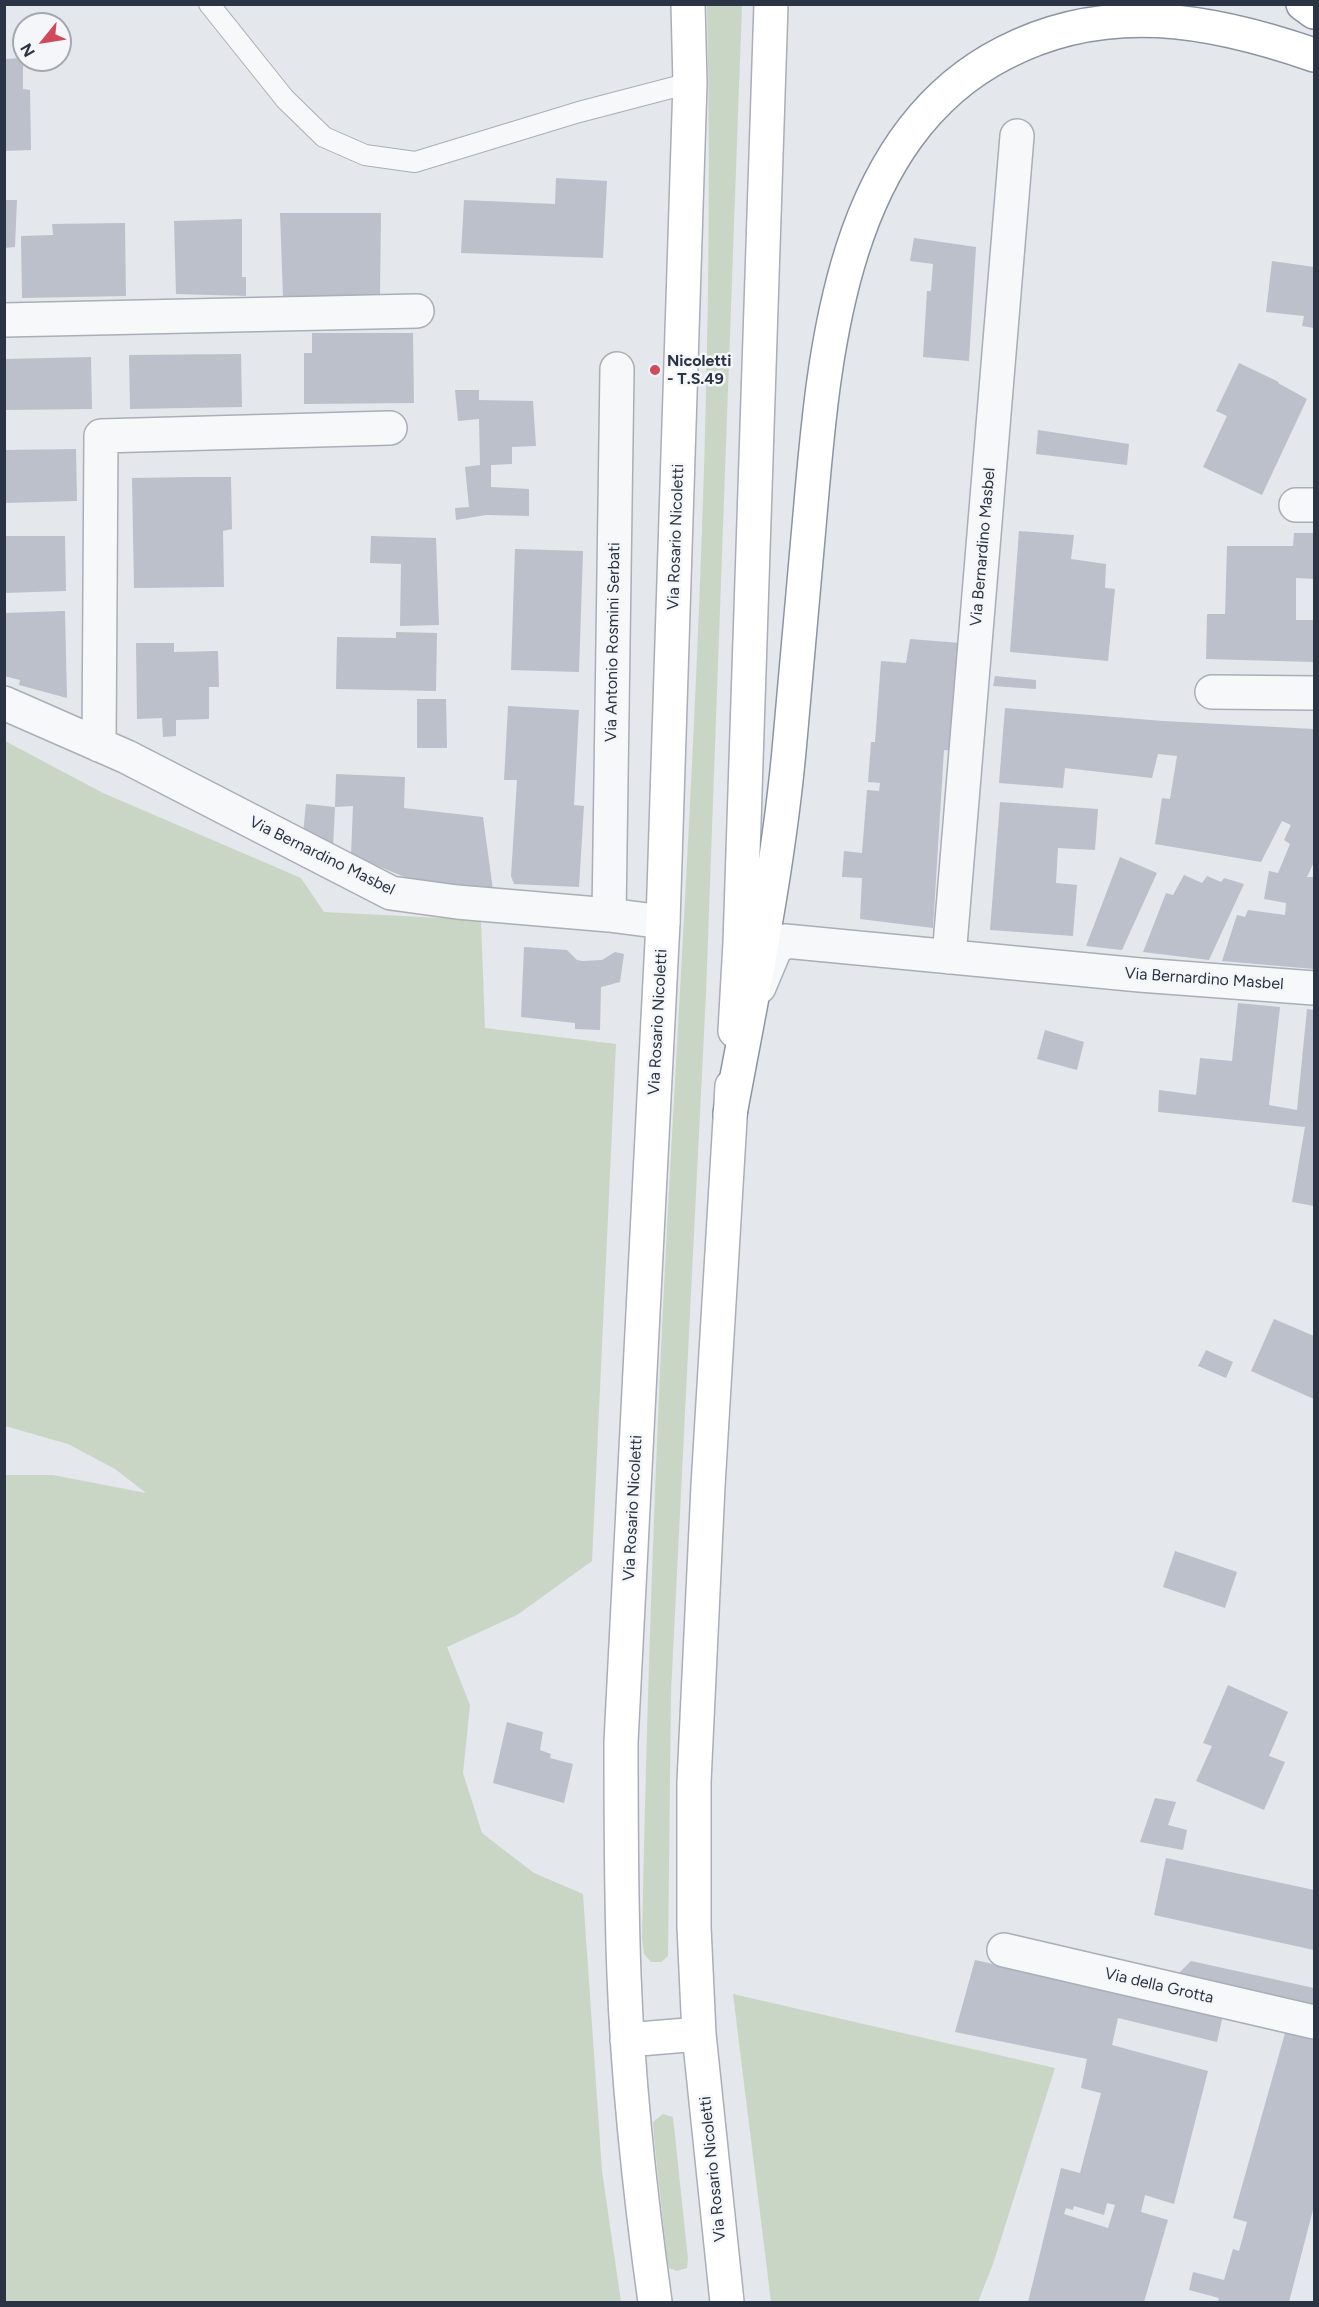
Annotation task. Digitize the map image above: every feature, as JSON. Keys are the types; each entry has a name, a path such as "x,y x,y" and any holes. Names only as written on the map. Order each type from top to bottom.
{"main road":[{"name":"Via Rosario Nicoletti","path":"655,2302 643,2216 627,2040 621,1858 621,1742 663,922 690,83 688,4"},
{"name":"Via Rosario Nicoletti","path":"727,2302 699,2034 694,1927 694,1782 709,1475 740,944 771,4"},
{"path":"1303,4 1314,12"},
{"path":"730,1114 768,916 787,775 815,453 825,374 838,298 854,244 891,162 918,122 949,90 984,63 1021,44 1055,31 1090,23 1126,19 1166,20 1208,26 1270,40 1314,55"},
{"path":"627,2040 699,2034"}],"street":[{"name":"Via Bernardino Masbel","path":"950,957 1017,136"},
{"path":"4,320 417,311"},
{"name":"Via Antonio Rosmini Serbati","path":"609,915 617,369"},
{"path":"99,745 101,436 390,428"},
{"path":"1212,692 1314,693"},
{"name":"Via Bernardino Masbel","path":"4,702 126,757 391,893 457,902 663,922"},
{"name":"Via Bernardino Masbel","path":"745,1031 764,973 776,949 785,941 1140,975 1314,988"},
{"name":"Via della Grotta","path":"1004,1950 1314,2022"}],"lane":[{"path":"209,4 285,99 324,137 364,155 415,162 579,112 690,83"}],"green space":[{"path":"707,5 742,5 706,993 671,1692 668,1956 661,1962 651,1962 644,1954 642,1938 646,1756 659,1391 699,607 708,306"},
{"path":"5,741 103,793 301,878 324,912 481,920 485,1028 616,1044 592,1561 517,1615 447,1647 470,1705 463,1773 482,1833 534,1873 583,1894 602,2171 621,2302 5,2302 5,1475 53,1475 146,1493 115,1469 68,1444 5,1426"},
{"path":"733,1994 1055,2068 993,2264 978,2302 771,2302"},
{"path":"663,2114 673,2117 688,2259 687,2268 677,2271 669,2268 667,2259 654,2138 653,2122"}],"building":[{"path":"4,59 12,59 12,72 23,72 23,89 30,90 31,150 4,151"},
{"path":"556,178 607,181 603,258 461,253 464,200 555,204"},
{"path":"4,200 17,200 15,247 4,248"},
{"path":"280,213 381,213 380,295 283,297"},
{"path":"242,219 242,277 246,277 246,296 176,294 174,221"},
{"path":"125,223 126,296 22,298 21,236 53,235 52,224"},
{"path":"914,238 976,247 969,361 923,357 927,291 931,291 933,264 910,261"},
{"path":"1272,261 1314,267 1314,328 1302,326 1304,316 1266,312"},
{"path":"312,333 413,333 414,403 304,404 304,353 312,353"},
{"path":"241,354 242,407 130,409 129,355"},
{"path":"91,357 92,409 4,410 4,359"},
{"path":"1239,363 1279,382 1307,399 1262,495 1203,467 1227,416 1216,411"},
{"path":"455,390 479,390 479,400 533,401 536,446 512,447 512,464 491,465 491,487 529,489 529,516 486,515 456,520 455,508 469,507 465,467 480,465 479,419 458,421"},
{"path":"1038,430 1129,444 1127,465 1036,454"},
{"path":"76,449 77,501 4,503 4,450"},
{"path":"231,477 232,529 223,531 224,587 134,588 132,478"},
{"path":"1019,531 1074,535 1071,559 1106,564 1105,588 1115,589 1108,661 1010,652"},
{"path":"1294,533 1314,533 1314,579 1296,578 1296,620 1314,620 1314,662 1206,659 1207,614 1225,614 1227,546 1293,546"},
{"path":"4,536 65,536 66,591 4,593"},
{"path":"371,536 436,538 439,625 400,626 401,564 370,563"},
{"path":"515,549 583,551 579,672 511,670"},
{"path":"65,611 67,698 19,685 20,680 4,676 4,613"},
{"path":"396,632 437,633 436,691 336,689 337,637 396,638"},
{"path":"910,639 961,643 955,751 944,750 933,928 860,919 862,878 842,877 844,851 862,853 867,790 879,791 880,783 868,782 871,742 875,742 881,661 906,663"},
{"path":"136,643 174,643 174,652 218,651 219,687 209,687 209,719 176,720 176,736 163,737 162,718 137,719"},
{"path":"995,676 1036,680 1036,689 993,686"},
{"path":"417,699 446,699 447,748 417,748"},
{"path":"508,706 579,710 574,805 584,806 579,887 514,884 511,876 517,780 504,780"},
{"path":"1005,708 1163,721 1314,729 1314,862 1307,877 1314,877 1314,969 1222,961 1237,915 1245,917 1248,910 1285,915 1286,903 1264,899 1269,871 1278,873 1290,844 1284,840 1291,825 1282,821 1261,862 1155,844 1162,798 1170,799 1177,756 1158,754 1152,778 1065,768 1063,788 999,783"},
{"path":"336,774 405,777 404,808 483,817 493,890 412,880 351,855 353,806 335,807"},
{"path":"1000,802 1098,809 1095,850 1058,848 1056,883 1077,885 1073,936 990,930"},
{"path":"306,804 335,807 333,848 303,833"},
{"path":"1120,857 1157,873 1122,950 1086,946"},
{"path":"1184,875 1202,883 1207,876 1221,882 1224,878 1244,884 1209,960 1143,952 1166,893 1173,895"},
{"path":"524,947 567,950 577,960 583,961 602,960 615,952 624,954 620,982 601,987 600,1030 575,1029 575,1023 521,1017"},
{"path":"1238,1003 1280,1007 1269,1105 1297,1110 1307,1009 1314,1010 1314,1206 1292,1202 1305,1127 1158,1112 1159,1090 1196,1095 1200,1058 1232,1061"},
{"path":"1045,1030 1084,1042 1077,1070 1037,1059"},
{"path":"1274,1319 1314,1336 1314,1399 1251,1371"},
{"path":"1206,1350 1233,1362 1226,1378 1198,1366"},
{"path":"1175,1551 1237,1572 1225,1608 1163,1587"},
{"path":"1228,1685 1288,1712 1269,1756 1285,1762 1264,1810 1196,1781 1212,1746 1203,1743"},
{"path":"507,1722 543,1732 540,1750 551,1754 550,1758 573,1764 564,1803 493,1783"},
{"path":"1155,1798 1176,1802 1168,1825 1187,1830 1183,1850 1140,1842"},
{"path":"1166,1858 1314,1890 1314,1950 1154,1915"},
{"path":"975,1960 1223,2015 1217,2042 1118,2018 1112,2045 1208,2071 1174,2204 1145,2195 1141,2212 1168,2220 1144,2302 1028,2302 1061,2168 1080,2173 1101,2093 1081,2088 1087,2059 955,2032","holes":["1107,2203 1115,2205 1108,2228 1064,2214 1066,2208 1073,2210 1074,2206 1104,2215"]},
{"path":"1191,1961 1314,1988 1314,2010 1173,1979"},
{"path":"1287,2026 1314,2033 1314,2206 1289,2302 1218,2302 1219,2298 1189,2290 1193,2272 1224,2280 1233,2249 1239,2251 1247,2222 1233,2218"}],"place":[{"name":"Nicoletti - T.S.49","path":"655,370"}]}
